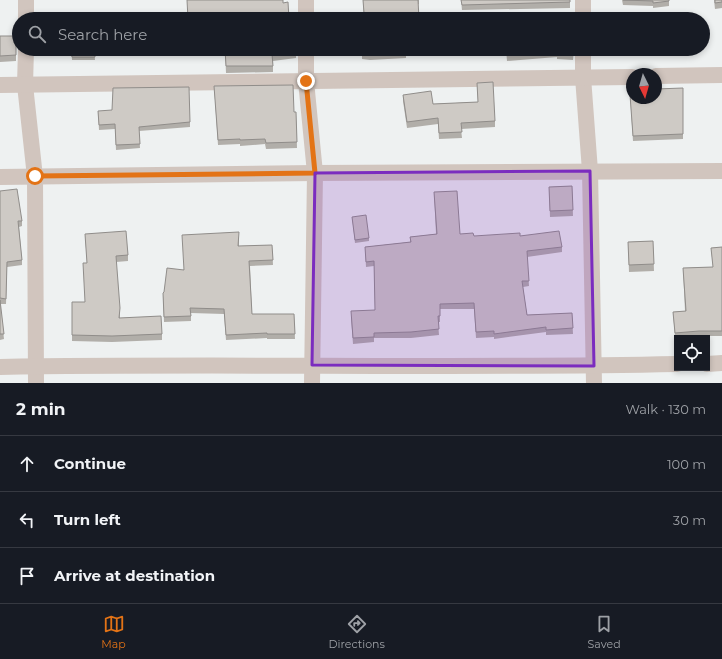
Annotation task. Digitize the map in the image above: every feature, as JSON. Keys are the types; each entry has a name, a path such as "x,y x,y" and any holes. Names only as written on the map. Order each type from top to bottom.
{"street":[{"path":"26,0 26,12"},
{"path":"306,0 306,12"},
{"path":"583,12 584,0"},
{"path":"26,56 25,85 35,176 36,383"},
{"path":"306,56 306,81 315,173 312,383"},
{"path":"583,56 583,77 590,171 594,383"},
{"path":"662,76 722,75"},
{"path":"0,85 626,77"},
{"path":"0,177 315,173 722,171"},
{"path":"710,364 722,363"},
{"path":"0,367 312,365 594,366 674,364"}],"highlighted area":[{"path":"590,171 594,366 312,365 315,173"}],"building":[{"path":"187,0 283,0 283,3 288,2 289,12 188,12"},
{"path":"363,0 418,0 419,12 364,12"},
{"path":"461,0 570,0 570,2 462,5"},
{"path":"623,0 669,1 653,3 653,1"},
{"path":"715,0 722,0 722,2 715,3"},
{"path":"0,36 12,36 12,55 0,56"},
{"path":"72,56 95,57 72,57"},
{"path":"225,56 272,56 273,66 226,66"},
{"path":"493,82 495,121 461,123 462,132 439,133 438,118 407,122 403,95 431,91 433,104 478,102 477,83"},
{"path":"293,85 297,142 266,143 265,139 218,140 214,86"},
{"path":"189,87 190,122 139,127 140,144 116,145 115,124 99,125 98,111 112,110 113,88"},
{"path":"683,88 683,134 633,136 631,104 662,104 662,89"},
{"path":"572,186 573,210 550,211 549,187"},
{"path":"17,189 22,221 18,221 22,260 7,262 6,299 0,298 0,191"},
{"path":"457,191 460,234 473,233 474,236 520,233 520,236 559,231 562,247 527,251 529,281 522,281 527,315 572,313 573,328 546,330 546,327 494,334 494,331 476,332 474,303 440,304 440,316 438,316 439,329 411,332 374,333 374,337 353,338 351,311 375,310 374,261 366,262 365,247 411,242 410,237 437,234 434,192"},
{"path":"366,215 369,238 355,240 352,217"},
{"path":"126,231 128,255 116,256 120,308 119,318 161,316 162,334 112,336 72,335 72,302 85,302 83,263 87,263 85,234"},
{"path":"239,232 238,246 272,245 273,260 249,261 252,314 294,314 295,334 267,333 226,335 224,309 190,308 191,316 164,317 163,293 167,268 184,270 182,235"},
{"path":"653,241 654,264 629,265 628,242"},
{"path":"722,247 722,331 675,333 673,312 686,311 683,268 713,267 711,248"},
{"path":"0,300 4,334 0,334"}],"route":[{"path":"35,176 315,173 306,81"}]}
